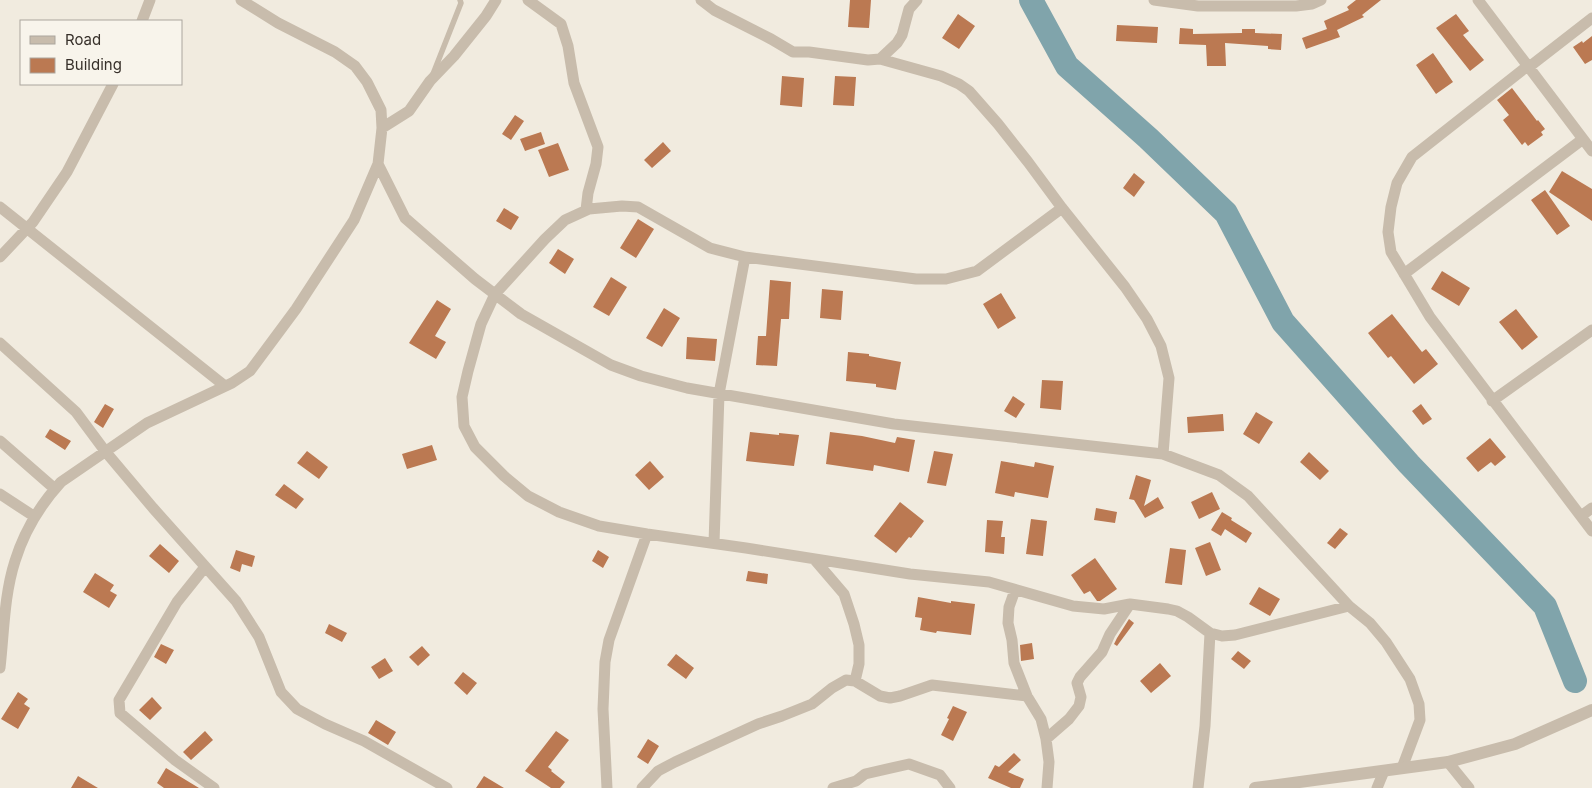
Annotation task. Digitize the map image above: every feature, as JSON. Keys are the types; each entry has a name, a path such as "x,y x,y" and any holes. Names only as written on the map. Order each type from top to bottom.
{"street":[{"path":"142,20 150,0"},
{"path":"0,668 4,594 23,540 35,517 55,489 61,482 146,423 225,386 250,371 296,309 354,220 378,164 382,128 381,110 367,82 355,66 335,52 278,23 241,0"},
{"path":"382,128 409,111 430,81 454,56 486,16 496,0"},
{"path":"528,0 561,24 568,46 574,83 598,147 586,210"},
{"path":"701,0 714,10 793,52 810,52 868,60 880,59 941,76 969,91 1004,131 1125,287 1147,318 1162,346 1169,378 1163,454"},
{"path":"880,59 897,44 902,35 909,10 916,0"},
{"path":"1154,0 1198,6 1296,6 1312,4 1321,0"},
{"path":"1478,0 1592,150"},
{"path":"1592,18 1529,67 1524,68 1412,157 1397,183 1391,207 1388,232 1391,252 1430,317 1592,531"},
{"path":"0,257 27,228 67,172 112,85"},
{"path":"1404,274 1583,139"},
{"path":"378,164 405,218 475,280 521,314 611,366 650,379 688,388 894,424 1163,454 1219,475 1248,496 1349,606 1370,624 1386,642 1410,679 1419,704 1420,720 1402,768"},
{"path":"1062,208 977,271 946,279 916,279 745,257 710,248 638,207 622,206 586,210 565,220 495,294 482,324 462,397 464,426 475,447 504,476 528,496 559,512 600,526 910,574 989,582 1073,606 1104,609 1130,604 1177,611 1210,633 1222,636 1235,635 1349,606"},
{"path":"0,207 225,386"},
{"path":"714,543 719,394 745,257"},
{"path":"1492,401 1592,330"},
{"path":"0,343 76,412 106,451 205,567 236,600 259,637 281,692 298,709 325,724 364,741 447,788"},
{"path":"0,441 55,489"},
{"path":"0,494 35,517"},
{"path":"1581,516 1592,508"},
{"path":"607,788 603,710 606,656 616,619 647,534"},
{"path":"814,559 844,594 860,645 859,664 855,681"},
{"path":"205,567 177,602 119,700 120,713 175,760 214,788"},
{"path":"1015,590 1009,606 1008,623 1014,663 1027,696 1041,719 1049,762 1047,788"},
{"path":"1046,739 1069,719 1079,706 1081,697 1077,683 1080,677 1102,652 1110,634 1130,604"},
{"path":"1198,788 1205,726 1210,633"},
{"path":"642,788 658,771 675,762 758,724 812,704 832,688 846,680 855,681 880,696 890,698 932,685 1027,696"},
{"path":"1255,788 1448,762 1515,744 1592,710"},
{"path":"1448,762 1469,788"},
{"path":"833,788 856,781 865,774 909,764 940,775 950,788"},
{"path":"1377,788 1384,771"}],"lane":[{"path":"430,81 461,3 460,0"}],"building":[{"path":"850,0 871,0 869,28 848,27"},
{"path":"1356,0 1381,0 1362,15 1364,17 1337,30 1340,37 1306,49 1302,38 1327,29 1324,21 1349,10 1347,7"},
{"path":"958,14 975,26 959,49 942,38"},
{"path":"1456,14 1469,31 1463,35 1484,60 1470,71 1436,28"},
{"path":"1117,25 1158,27 1157,43 1116,41"},
{"path":"1180,28 1193,29 1193,34 1242,33 1242,29 1255,29 1255,33 1282,34 1281,50 1268,49 1268,46 1225,43 1226,66 1207,66 1206,45 1179,44"},
{"path":"1592,36 1592,60 1585,64 1573,47 1582,41 1583,43"},
{"path":"1433,53 1453,82 1436,94 1416,65"},
{"path":"782,76 804,78 802,107 780,105"},
{"path":"835,76 856,77 854,106 833,105"},
{"path":"1512,88 1545,129 1541,132 1543,135 1528,146 1525,142 1522,145 1503,120 1509,115 1497,100"},
{"path":"515,115 524,121 511,140 502,134"},
{"path":"541,132 545,144 525,151 520,139"},
{"path":"663,142 671,151 652,168 644,160"},
{"path":"558,143 569,170 549,177 538,150"},
{"path":"1562,171 1592,189 1592,221 1549,192"},
{"path":"1134,173 1145,182 1134,197 1123,188"},
{"path":"1545,190 1570,226 1557,235 1531,200"},
{"path":"504,208 519,217 511,230 496,221"},
{"path":"638,219 654,229 636,258 620,248"},
{"path":"558,249 574,259 565,274 549,263"},
{"path":"1442,271 1470,288 1459,306 1431,289"},
{"path":"611,277 627,287 609,316 593,307"},
{"path":"770,280 791,282 789,319 781,319 777,366 756,365 758,336 766,336"},
{"path":"822,289 843,291 841,320 820,318"},
{"path":"1001,293 1016,318 998,329 983,304"},
{"path":"437,300 451,309 435,336 446,342 436,359 409,343"},
{"path":"664,308 680,318 662,347 646,338"},
{"path":"1516,309 1538,337 1522,350 1499,322"},
{"path":"1392,314 1422,352 1426,349 1438,364 1414,384 1391,356 1388,358 1368,333"},
{"path":"687,337 717,339 715,361 686,359"},
{"path":"848,352 869,354 869,356 901,362 896,390 876,387 876,384 846,381"},
{"path":"1042,380 1063,381 1061,410 1040,408"},
{"path":"1013,396 1025,404 1016,418 1004,411"},
{"path":"105,404 114,409 103,428 94,422"},
{"path":"1421,404 1432,419 1423,425 1412,411"},
{"path":"1256,412 1273,422 1259,444 1243,434"},
{"path":"1223,414 1224,431 1188,433 1187,417"},
{"path":"50,429 71,441 65,450 45,437"},
{"path":"750,432 799,435 794,466 746,461"},
{"path":"830,432 895,443 897,437 915,440 909,472 874,465 873,471 826,464"},
{"path":"1490,438 1506,457 1495,466 1491,462 1478,472 1466,458"},
{"path":"432,445 437,460 407,469 402,454"},
{"path":"307,451 328,467 319,479 297,463"},
{"path":"934,451 953,454 946,486 927,483"},
{"path":"1309,452 1329,471 1320,480 1300,462"},
{"path":"650,461 664,477 649,490 635,475"},
{"path":"1001,461 1034,467 1035,462 1054,466 1048,498 1015,492 1014,497 995,493"},
{"path":"1136,475 1151,480 1144,506 1158,497 1164,508 1145,518 1134,500 1129,499"},
{"path":"284,484 304,499 296,509 275,495"},
{"path":"1212,492 1220,509 1199,519 1191,502"},
{"path":"900,502 924,521 896,553 874,536"},
{"path":"1096,508 1117,512 1115,523 1094,520"},
{"path":"1222,512 1252,533 1246,543 1225,529 1221,536 1211,530"},
{"path":"1031,519 1047,521 1043,556 1026,554"},
{"path":"987,520 1003,521 1001,537 1005,537 1004,554 985,552"},
{"path":"1340,528 1348,534 1335,549 1327,543"},
{"path":"1210,542 1221,570 1206,576 1195,548"},
{"path":"160,544 179,561 169,573 149,556"},
{"path":"1170,548 1186,550 1182,585 1165,583"},
{"path":"236,550 255,556 252,567 242,564 240,572 230,568"},
{"path":"598,550 609,557 603,568 592,561"},
{"path":"1095,558 1117,589 1100,601 1097,601 1090,591 1084,594 1071,575"},
{"path":"748,571 768,574 767,584 746,581"},
{"path":"95,573 114,585 110,591 117,595 109,608 83,592"},
{"path":"1259,587 1280,599 1270,616 1249,604"},
{"path":"918,597 951,603 951,601 975,604 971,635 920,630 922,618 915,617"},
{"path":"1129,619 1134,623 1117,646 1114,644"},
{"path":"329,624 347,633 342,642 325,633"},
{"path":"1032,643 1034,659 1021,661 1020,645"},
{"path":"161,644 174,650 166,664 154,657"},
{"path":"422,646 430,655 418,666 409,657"},
{"path":"1238,651 1251,661 1244,669 1231,659"},
{"path":"676,654 694,668 686,679 667,665"},
{"path":"385,658 393,671 379,679 371,667"},
{"path":"1160,663 1171,676 1151,693 1140,681"},
{"path":"463,672 477,683 467,695 454,683"},
{"path":"18,692 28,699 24,704 30,708 18,729 1,719"},
{"path":"152,697 162,708 150,720 139,710"},
{"path":"953,706 967,712 953,741 941,735"},
{"path":"376,720 396,732 388,745 368,733"},
{"path":"205,731 213,740 191,760 183,752"},
{"path":"556,731 569,740 548,767 565,782 560,788 551,788 525,771"},
{"path":"648,739 659,746 648,764 637,757"},
{"path":"1014,753 1021,760 1008,772 1024,779 1020,788 1011,788 988,778 995,765 999,767"},
{"path":"166,768 199,788 164,788 157,783"},
{"path":"78,776 98,788 71,788"},
{"path":"484,776 504,788 476,788"}],"waterway":[{"path":"1031,0 1067,66 1148,138 1226,213 1283,322 1409,464 1545,606 1575,681"}]}
